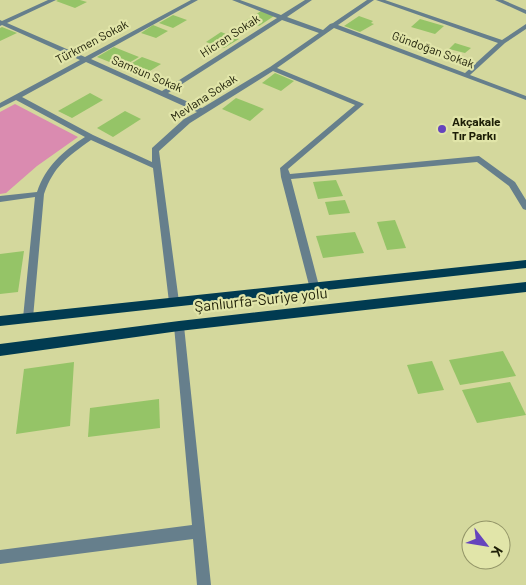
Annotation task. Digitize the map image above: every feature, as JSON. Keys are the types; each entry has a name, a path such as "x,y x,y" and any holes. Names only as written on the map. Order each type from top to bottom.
{"main road":[{"name":"Şanlıurfa-Suriye yolu","path":"0,321 526,264"},
{"name":"Şanlıurfa-Suriye yolu","path":"0,350 179,326 526,286"}],"street":[{"path":"1,23 53,0"},
{"name":"Türkmen Sokak","path":"0,106 195,0"},
{"path":"234,0 322,32"},
{"name":"Hicran Sokak","path":"163,93 309,0"},
{"name":"Mevlana Sokak","path":"174,302 154,150 166,138 202,111 272,68 371,0"},
{"path":"379,0 503,42"},
{"path":"498,0 526,12"},
{"name":"Samsun Sokak","path":"1,23 202,111"},
{"name":"Gündoğan Sokak","path":"332,25 467,74 526,98"},
{"path":"467,74 503,42 526,26"},
{"path":"272,68 360,104 284,168 314,286"},
{"path":"16,97 90,137 155,166"},
{"path":"28,318 40,194 46,175 59,159 90,137"},
{"path":"285,177 479,159 512,184 526,206"},
{"path":"0,199 40,194"},
{"path":"179,326 204,585"},
{"path":"0,557 200,531"}],"shaded area":[{"path":"15,104 78,137 37,166 6,193 0,194 0,112"}],"building":[{"path":"80,0 87,2 75,8 56,1"},
{"path":"261,11 274,16 259,26 245,21"},
{"path":"173,15 187,20 173,28 159,23"},
{"path":"359,16 373,21 371,23 374,24 360,32 344,26"},
{"path":"420,19 444,26 435,34 411,27"},
{"path":"153,25 168,31 156,38 141,33"},
{"path":"2,27 17,33 0,41 0,28"},
{"path":"221,32 239,39 224,48 206,42"},
{"path":"455,43 471,48 465,53 449,49"},
{"path":"114,47 139,57 122,67 97,57"},
{"path":"142,57 161,64 142,76 124,68"},
{"path":"275,73 294,81 281,91 262,83"},
{"path":"90,93 103,100 72,118 58,111"},
{"path":"236,98 264,109 250,121 222,109"},
{"path":"125,111 141,119 113,137 97,128"},
{"path":"336,180 343,196 318,199 313,182"},
{"path":"345,200 350,213 329,215 325,202"},
{"path":"395,220 406,248 387,250 377,222"},
{"path":"355,232 364,253 323,258 316,236"},
{"path":"24,251 18,292 0,294 0,254"},
{"path":"503,351 516,376 460,385 449,360"},
{"path":"432,361 444,390 418,394 407,365"},
{"path":"74,362 70,426 16,434 24,369"},
{"path":"510,382 526,415 477,423 462,390"},
{"path":"159,399 160,428 88,437 90,408"}],"place":[{"name":"Akçakale Tır Parkı","path":"442,129"}]}
